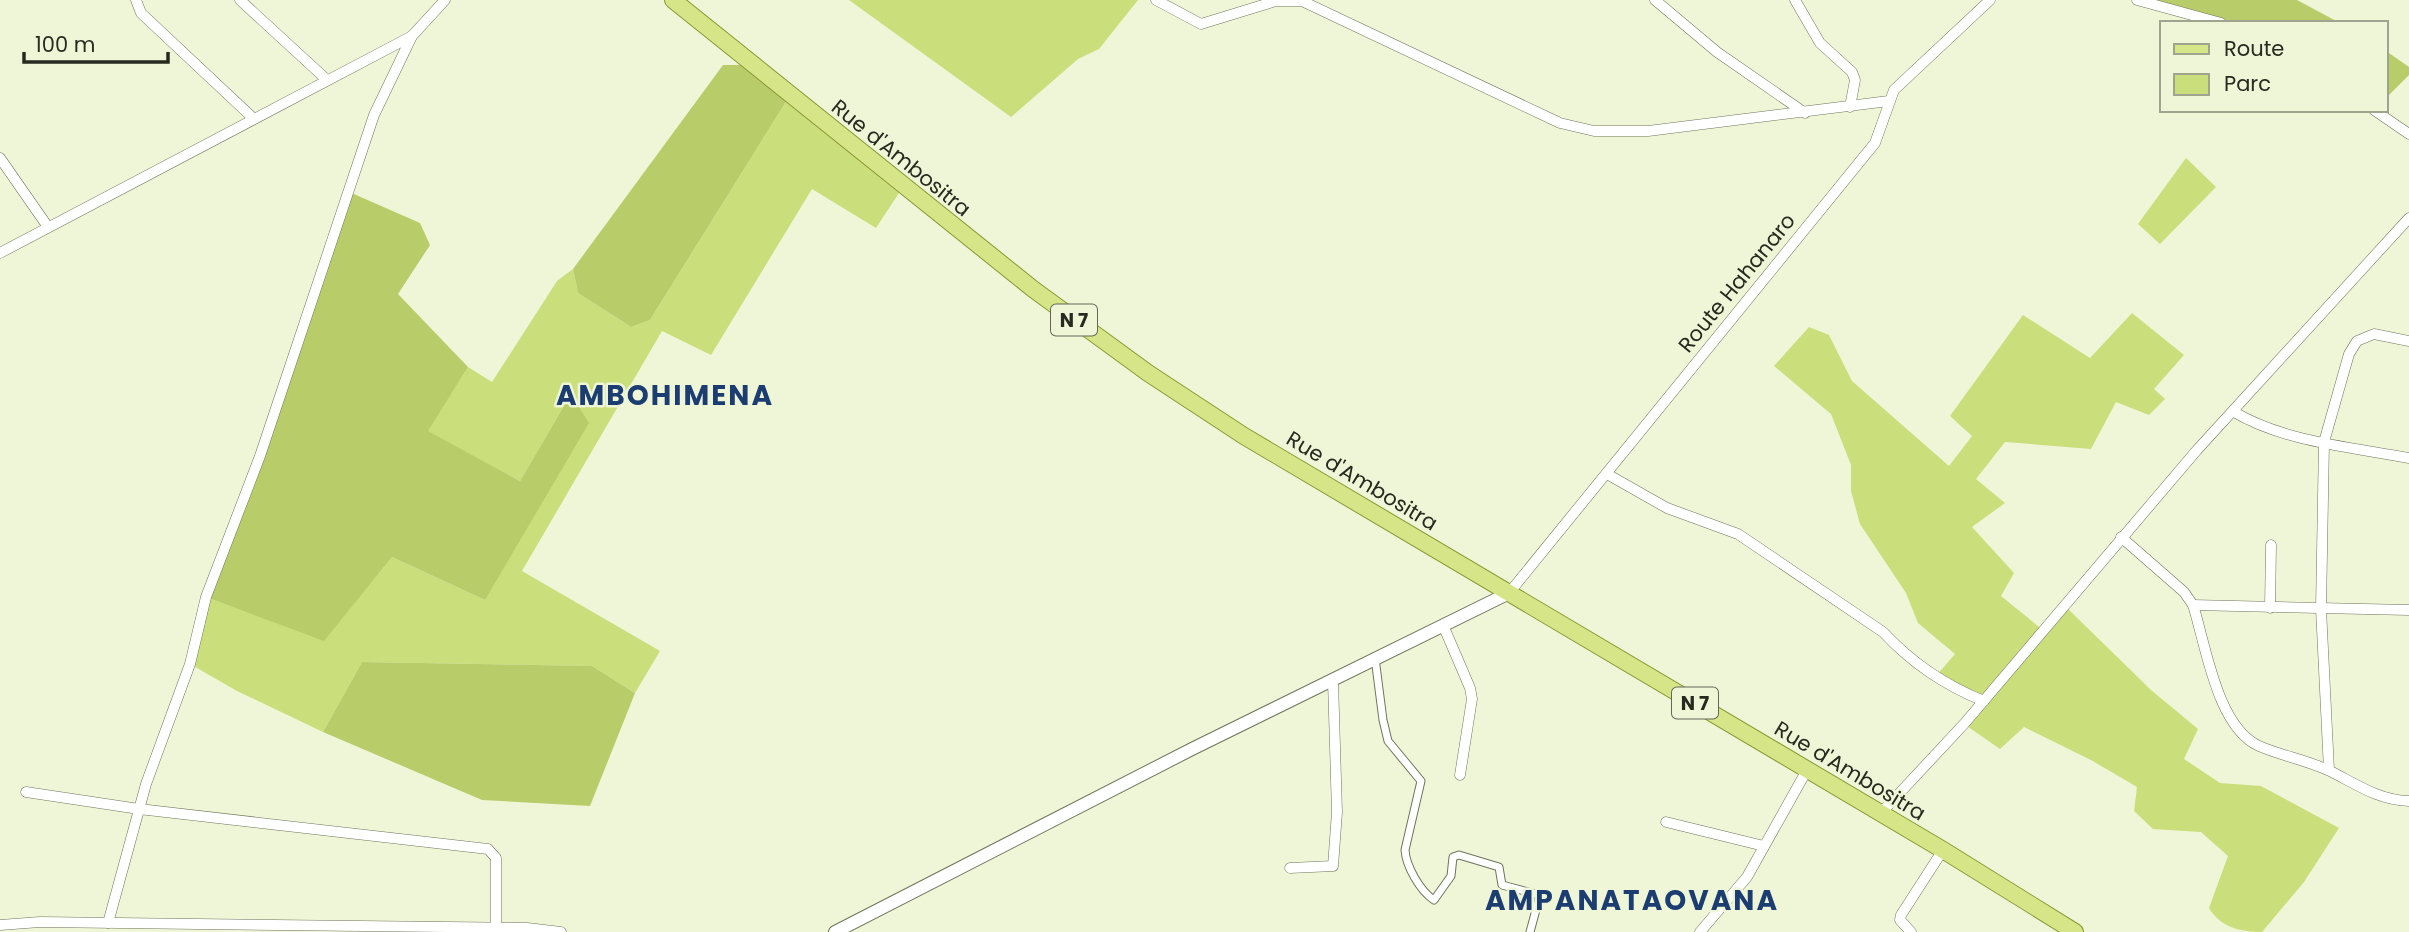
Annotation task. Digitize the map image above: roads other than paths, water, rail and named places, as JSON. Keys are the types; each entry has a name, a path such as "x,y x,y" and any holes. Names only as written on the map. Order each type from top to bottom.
{"main road":[{"name":"Rue d'Ambositra","path":"673,0 925,205 1032,289 1138,366 1244,436 1943,850 2075,932"}],"street":[{"path":"136,0 141,13 253,118"},
{"path":"240,0 326,79"},
{"path":"108,923 139,809 190,664 206,597 260,456 346,191 374,115 412,36 445,0"},
{"path":"1156,0 1181,16 1201,24 1276,1 1302,1 1560,122 1594,131 1647,131 1806,114 1889,101"},
{"path":"1656,0 1717,52 1806,114"},
{"path":"1795,0 1820,43 1852,72 1855,80 1850,107"},
{"name":"Route Hahanaro","path":"1509,593 1875,143 1885,122 1894,90 1990,0"},
{"path":"2137,0 2214,21"},
{"path":"0,253 412,36"},
{"path":"2377,112 2409,134"},
{"path":"0,158 48,227"},
{"path":"1880,814 1984,701 2121,537 2409,218"},
{"path":"2329,770 2321,609 2324,442 2349,354 2357,341 2374,334 2409,341"},
{"path":"2234,412 2249,421 2324,442 2409,458"},
{"path":"1607,474 1667,508 1738,534 1883,632 1902,653 1957,690 1984,701"},
{"path":"2121,537 2184,592 2193,605 2233,726 2258,746 2329,770 2363,790 2389,799 2409,801"},
{"path":"2270,608 2271,545"},
{"path":"835,932 1192,749 1509,593"},
{"path":"2193,605 2409,610"},
{"path":"1443,625 1470,688 1472,699 1460,775"},
{"path":"1375,658 1382,720 1388,741 1421,781 1405,849 1406,860 1427,895 1434,900 1451,876 1453,857 1458,855 1499,867 1502,885 1540,895 1530,932"},
{"path":"1290,868 1333,866 1337,812 1333,681"},
{"path":"1700,932 1740,888 1807,770"},
{"path":"26,792 139,809 488,849 496,858 496,928"},
{"path":"1666,822 1764,846"},
{"path":"1912,932 1900,920 1901,915 1943,850"},
{"path":"0,925 108,923 281,929 496,928 561,932"}],"district":[{"name":"AMBOHIMENA","path":"665,395"},
{"name":"AMPANATAOVANA","path":"1632,900"}]}
